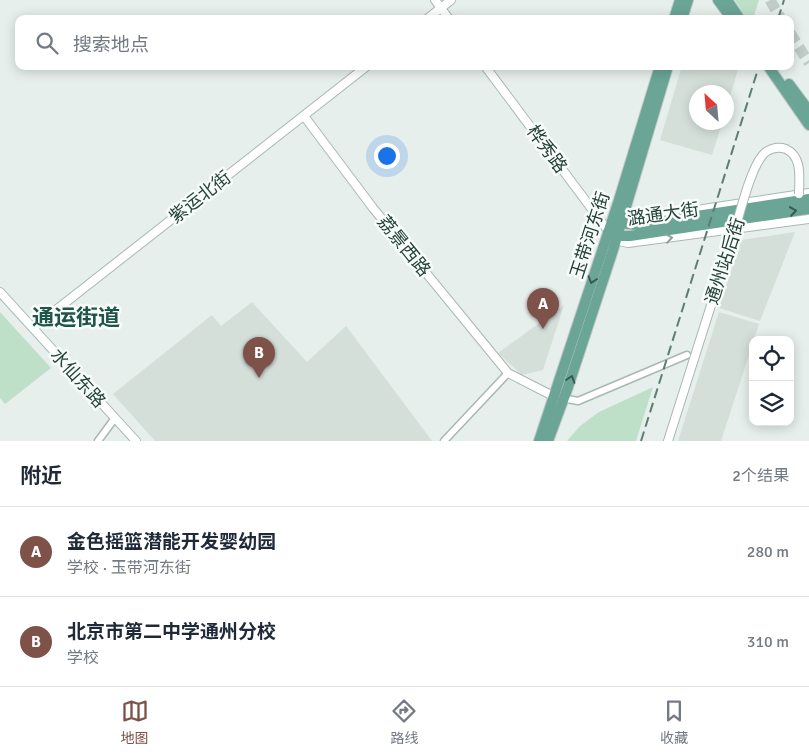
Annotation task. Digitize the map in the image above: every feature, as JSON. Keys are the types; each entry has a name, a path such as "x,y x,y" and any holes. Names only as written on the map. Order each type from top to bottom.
{"main road":[{"path":"675,15 680,0"},
{"path":"683,15 688,0"},
{"path":"718,0 729,15"},
{"path":"727,0 737,15"},
{"name":"玉带河东街","path":"540,441 558,397 568,387 613,236 659,70"},
{"name":"玉带河东街","path":"613,236 621,223 624,207 667,70"},
{"path":"771,70 809,125"},
{"path":"779,70 809,111"},
{"name":"潞通大街","path":"621,223 637,225 809,200"},
{"name":"潞通大街","path":"613,236 630,236 809,209"},
{"name":"玉带河东街","path":"548,441 558,397"}],"street":[{"path":"435,0 446,15"},
{"path":"432,15 451,0"},
{"name":"紫运北街","path":"33,328 362,70"},
{"name":"桦秀路","path":"488,70 613,236"},
{"name":"荔景西路","path":"304,116 373,208 508,373 558,397"},
{"name":"通州站后街","path":"668,441 757,165 768,150 785,149 797,159 799,194"},
{"path":"624,207 628,214 636,216 704,209 809,193"},
{"path":"613,236 628,243 809,219"},
{"name":"水仙东路","path":"0,292 136,441"},
{"path":"558,397 578,401 687,355"},
{"path":"444,441 508,373"},
{"path":"98,441 115,418"}],"shaded area":[{"path":"681,70 738,70 733,85 689,85 689,130 720,130 712,155 660,140"},
{"path":"795,232 760,321 719,308 741,240"},
{"path":"252,302 307,362 346,326 432,441 155,441 113,394 212,315 221,326"},
{"path":"564,305 543,370 522,375 498,353"},
{"path":"719,312 759,324 755,336 749,336 749,355 721,441 678,441"}],"green space":[{"path":"735,0 759,0 754,15 744,15"},
{"path":"0,312 51,368 5,404 0,398"},
{"path":"653,387 636,441 567,441 580,426 599,412"}],"tunnel":[{"path":"770,0 779,15"},
{"path":"794,39 809,63"}],"railway":[{"path":"779,15 784,0"},
{"path":"641,441 758,70"}],"place":[{"name":"金色摇篮潜能开发婴幼园","path":"543,329"},
{"name":"北京市第二中学通州分校","path":"259,378"}],"district":[{"name":"通运街道","path":"76,317"}]}
